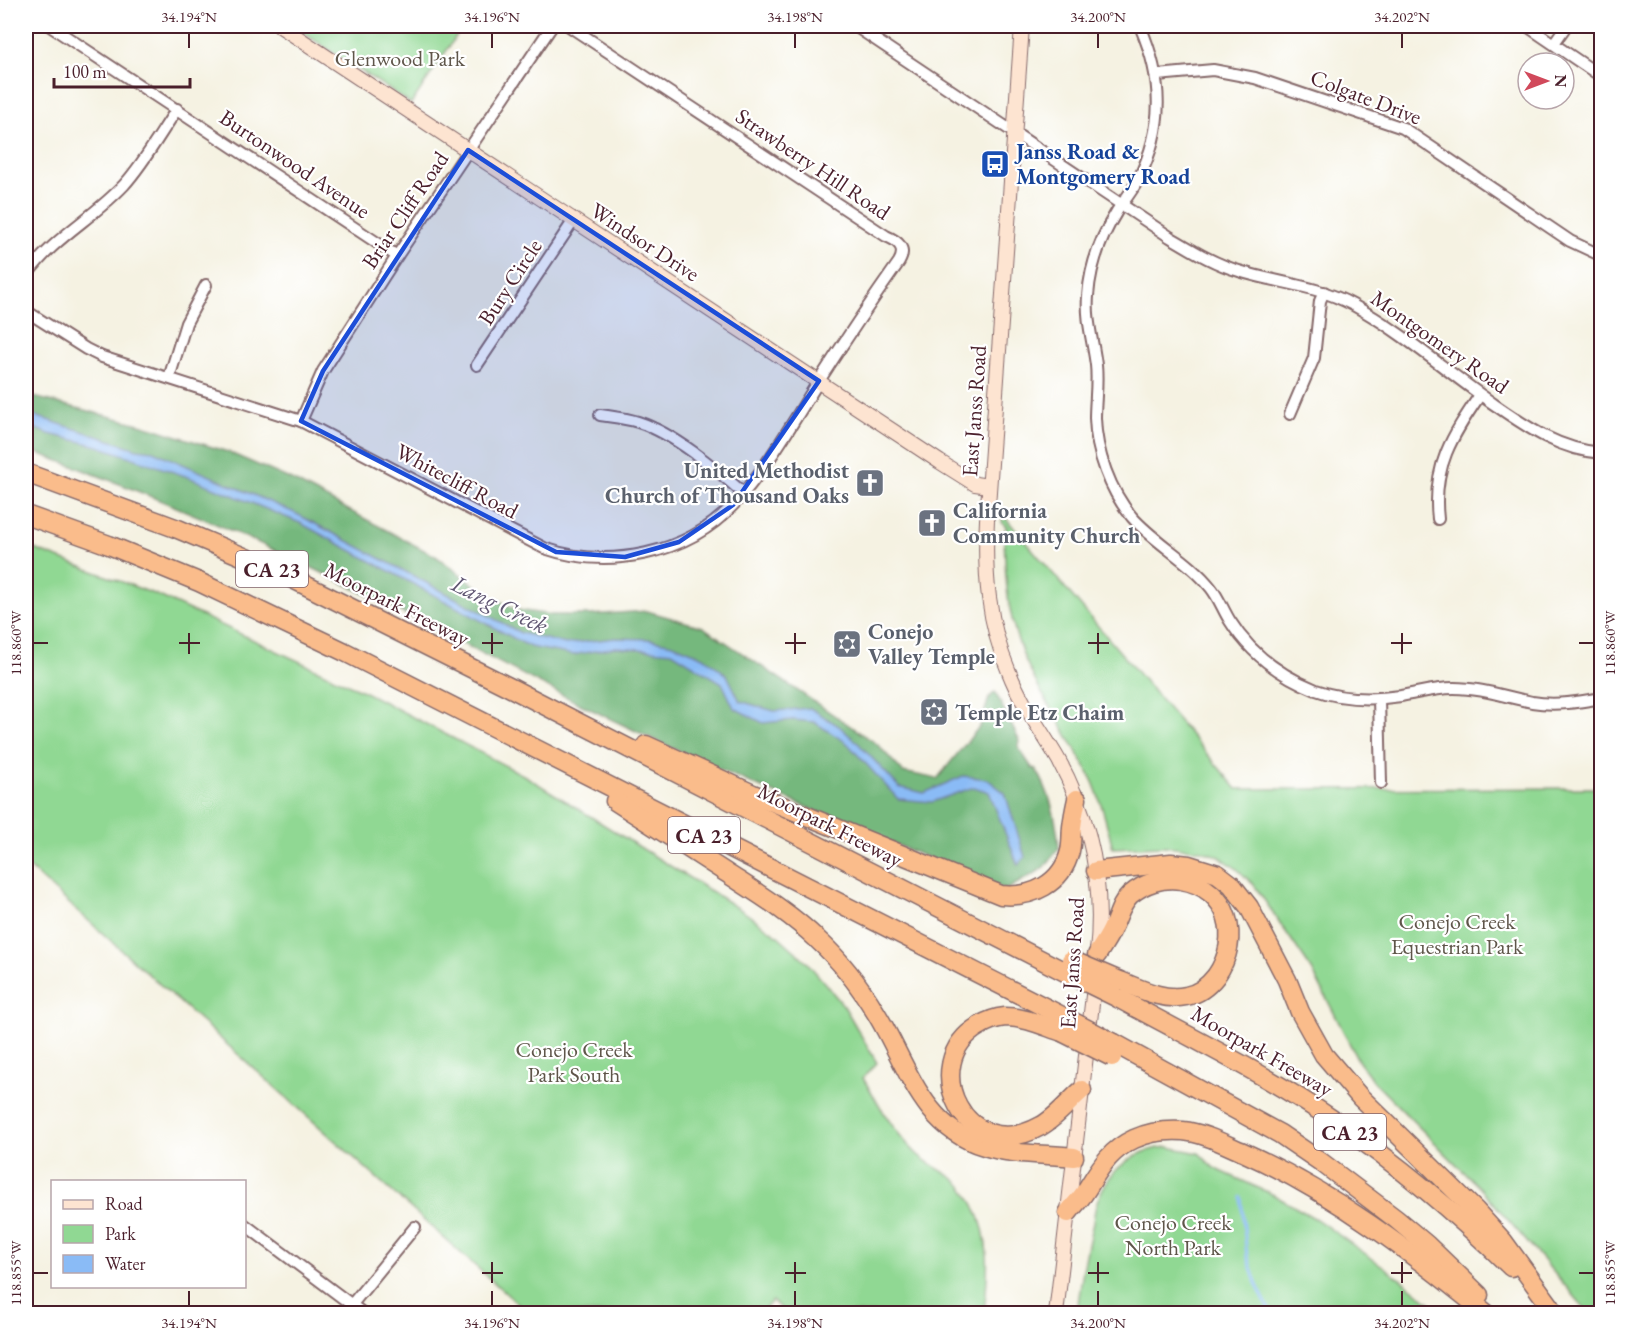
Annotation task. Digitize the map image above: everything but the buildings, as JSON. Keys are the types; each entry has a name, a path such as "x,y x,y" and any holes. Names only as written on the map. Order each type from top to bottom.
{"highway":[{"name":"Moorpark Freeway","path":"26,473 178,529 277,571 805,839 1119,990 1342,1126 1420,1184 1497,1253 1554,1310"},
{"name":"CA 23","path":"26,515 109,545 199,582 345,652 1063,1025 1280,1134 1360,1191 1426,1245 1467,1282 1495,1314"},
{"path":"345,652 457,716 575,777 790,915 833,954 864,993 923,1099 934,1116 947,1126 970,1140 992,1148 1074,1157"},
{"path":"509,687 668,754 753,794 1001,895 1026,895 1038,891 1048,886 1063,869 1070,852 1077,799"},
{"path":"1096,871 1171,863 1211,871 1231,884 1249,907 1287,980 1300,1012 1324,1054 1360,1097 1476,1211 1503,1241 1554,1310"},
{"path":"1097,955 1114,926 1120,907 1138,889 1150,883 1173,879 1187,881 1203,887 1225,911 1230,928 1227,956 1221,969 1207,985 1188,996 1174,997 1119,990"},
{"path":"1063,1025 1014,1018 994,1019 971,1031 958,1048 951,1070 952,1093 957,1106 975,1126 997,1136 1009,1136 1027,1132 1047,1122 1082,1090"},
{"path":"1068,1213 1085,1192 1103,1163 1122,1146 1158,1132 1198,1134 1269,1163 1343,1206 1410,1253 1487,1314"}],"main road":[{"name":"Windsor Drive","path":"280,26 975,484 989,486"},
{"name":"East Janss Road","path":"1022,26 989,486 986,571 988,597 999,645 1015,688 1057,759 1077,799 1088,831 1096,871 1099,915 1097,955 1056,1314"}],"street":[{"name":"Burtonwood Avenue","path":"50,26 397,256"},
{"name":"Briar Cliff Road","path":"301,421 323,371 397,256 552,26"},
{"name":"Strawberry Hill Road","path":"568,26 886,236 897,241 902,248 899,262 819,381"},
{"name":"Montgomery Road","path":"855,26 1170,237 1220,265 1324,292 1351,304 1381,322 1528,428 1556,443 1602,453"},
{"path":"1140,26 1157,75 1157,121 1152,143 1138,180 1104,235 1094,260 1087,316 1096,364 1097,440 1106,471 1130,514 1144,530 1182,559 1212,589 1231,623 1272,666 1318,690 1360,698 1379,698 1455,688 1480,690 1549,704 1602,698"},
{"path":"1527,26 1602,77"},
{"path":"1554,43 1566,26"},
{"name":"Colgate Drive","path":"1157,75 1213,70 1233,73 1256,78 1403,128 1570,241 1602,256"},
{"path":"26,276 54,243 125,184 177,109"},
{"name":"Bury Circle","path":"477,365 574,220"},
{"path":"169,378 186,323 206,285"},
{"path":"1290,414 1314,358 1320,302 1324,292"},
{"name":"Whitecliff Road","path":"26,311 94,353 301,421 544,548 569,555 625,557 671,546 704,529 733,505 743,493 770,458 819,381"},
{"path":"1438,519 1436,500 1439,472 1444,457 1450,440 1480,395"},
{"path":"600,415 631,420 655,429 713,466 743,493"},
{"path":"1379,698 1381,783"},
{"path":"246,1225 364,1314"},
{"path":"344,1314 415,1227"}],"highlighted area":[{"path":"468,150 819,381 733,505 679,542 625,557 556,552 301,421 323,371"}],"green space":[{"name":"Glenwood Park","path":"293,26 463,26 411,104"},
{"path":"26,395 143,425 228,452 292,480 437,557 489,596 518,610 551,615 647,611 703,627 877,744 903,772 937,779 980,726 989,698 995,692 1020,742 1018,747 1032,768 1036,769 1045,787 1055,818 1059,848 1044,868 1006,890 738,778 580,704 276,551 152,497 26,449"},
{"name":"Conejo Creek Equestrian Park","path":"1003,515 1237,789 1601,788 1601,1313 1589,1313 1481,1189 1375,1083 1359,1062 1312,970 1254,885 1220,857 1201,850 1165,846 1113,848 1093,782 1028,667 1016,635 1007,591 1004,531 1007,528 1002,522"},
{"name":"Conejo Creek Park South","path":"26,546 157,595 367,693 527,777 741,910 777,935 806,961 844,1006 877,1063 863,1078 893,1127 921,1157 960,1184 974,1205 980,1218 986,1245 984,1313 786,1313 772,1301 760,1314 528,1313 26,865"},
{"name":"Conejo Creek North Park","path":"1168,1147 1199,1153 1214,1168 1272,1194 1316,1219 1394,1274 1443,1313 1077,1313 1096,1207 1103,1188 1117,1169 1135,1156"}],"water":[{"path":"26,413 137,449 153,451 295,513 521,633 566,644 615,638 648,639 673,644 704,657 727,675 740,701 774,711 810,708 839,726 899,787 924,793 963,776 987,779 1005,793 1025,857 1018,865 989,792 974,787 932,802 898,799 847,743 814,722 793,720 763,723 734,708 722,683 672,652 616,647 573,655 530,647 300,523 188,477 98,446 49,434 26,425"}],"waterway":[{"name":"Lang Creek","path":"1241,1197 1247,1256 1256,1283 1271,1314"}],"place":[{"name":"Janss Road & Montgomery Road","path":"995,164"},
{"name":"United Methodist Church of Thousand Oaks","path":"870,483"},
{"name":"California Community Church","path":"932,523"},
{"name":"Conejo Valley Temple","path":"847,644"},
{"name":"Temple Etz Chaim","path":"934,712"}]}
